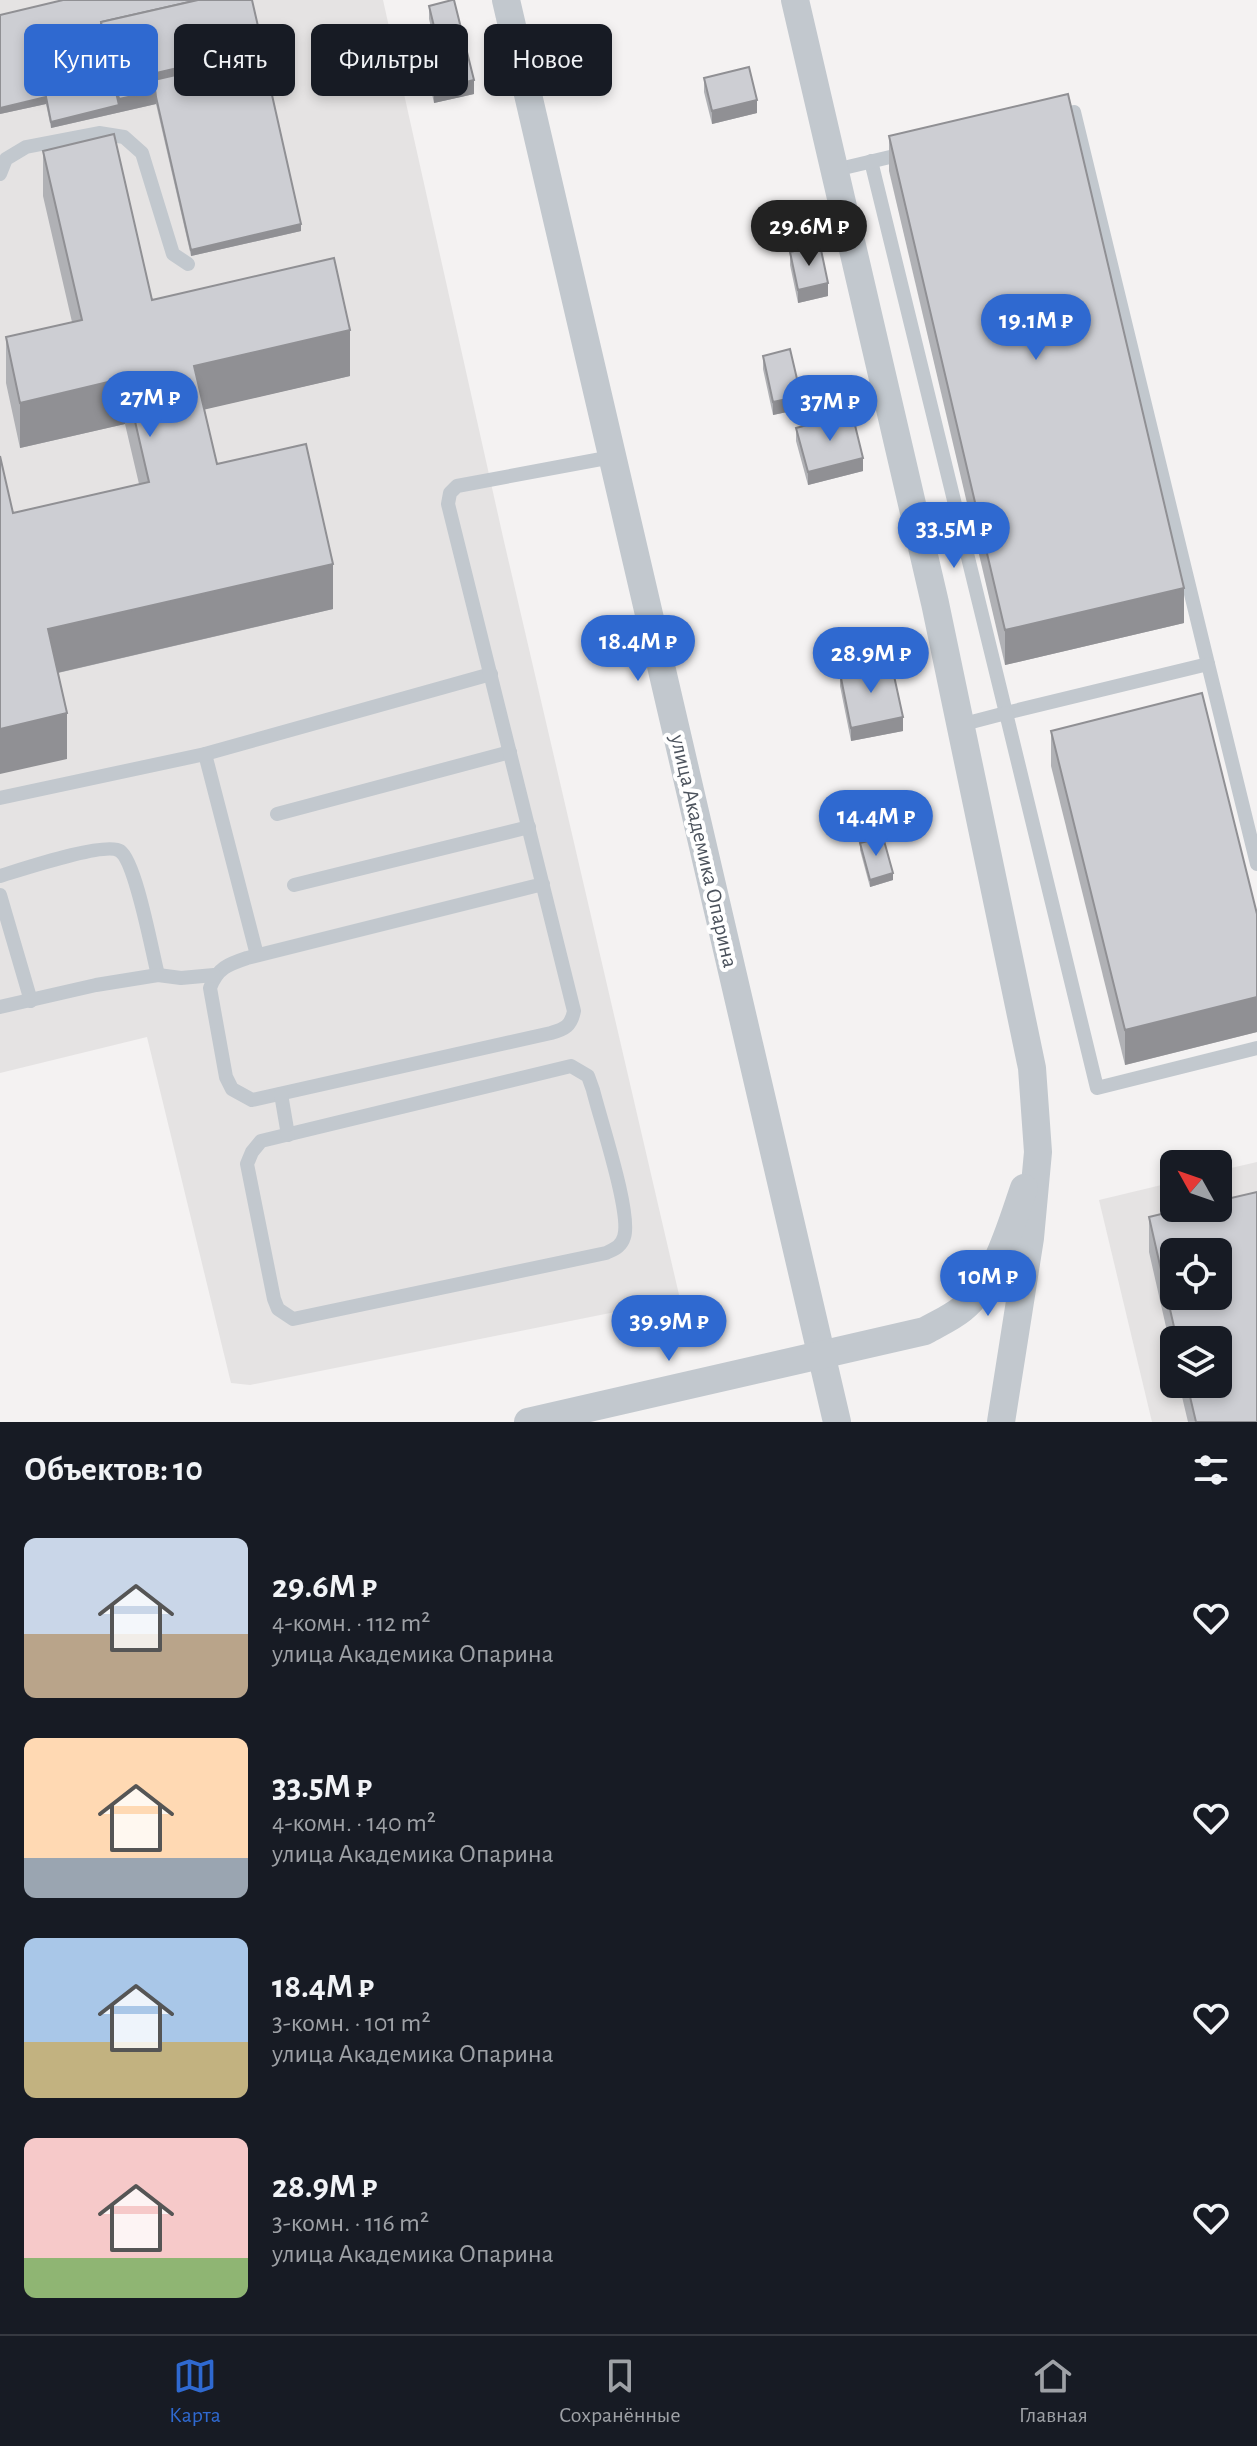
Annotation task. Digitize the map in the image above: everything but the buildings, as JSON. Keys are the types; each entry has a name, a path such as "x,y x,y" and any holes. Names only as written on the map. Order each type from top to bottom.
{"street":[{"name":"улица Академика Опарина","path":"506,0 837,1422"},
{"path":"795,0 935,603 1032,1068 1038,1152 1030,1238 1001,1422"},
{"path":"528,1422 925,1331 963,1308 987,1278 1006,1239 1038,1152"}],"lane":[{"path":"1045,119 1074,112 1257,864"},
{"path":"0,174 6,159 26,147 99,133 124,137 142,153 173,254 188,264"},
{"path":"835,170 915,151"},
{"path":"871,161 1097,1088 1257,1048"},
{"path":"214,975 210,988 226,1077 232,1089 252,1100 567,1028 574,1011 448,504 450,493 457,486 612,457"},
{"path":"960,725 1208,664"},
{"path":"0,798 205,754 491,674"},
{"path":"277,814 510,752"},
{"path":"205,754 257,955"},
{"path":"294,885 529,827"},
{"path":"0,876 87,852 110,847 119,850 132,871 158,975"},
{"path":"0,1007 96,985 158,975 181,978 214,975 227,965 257,955 543,884"},
{"path":"0,895 31,1001"},
{"path":"571,1066 588,1076 593,1090 624,1211 625,1235 619,1247 606,1253 293,1319 278,1309 274,1299 247,1164 261,1141 288,1135 571,1066"},
{"path":"281,1094 288,1135"}],"shaded area":[{"path":"0,0 383,0 388,24 311,24 311,96 404,96 503,537 680,1299 250,1385 231,1383 147,1037 0,1073"},
{"path":"1257,1162 1257,1422 1152,1422 1099,1200 1160,1185 1160,1222 1232,1222 1232,1168"}]}
